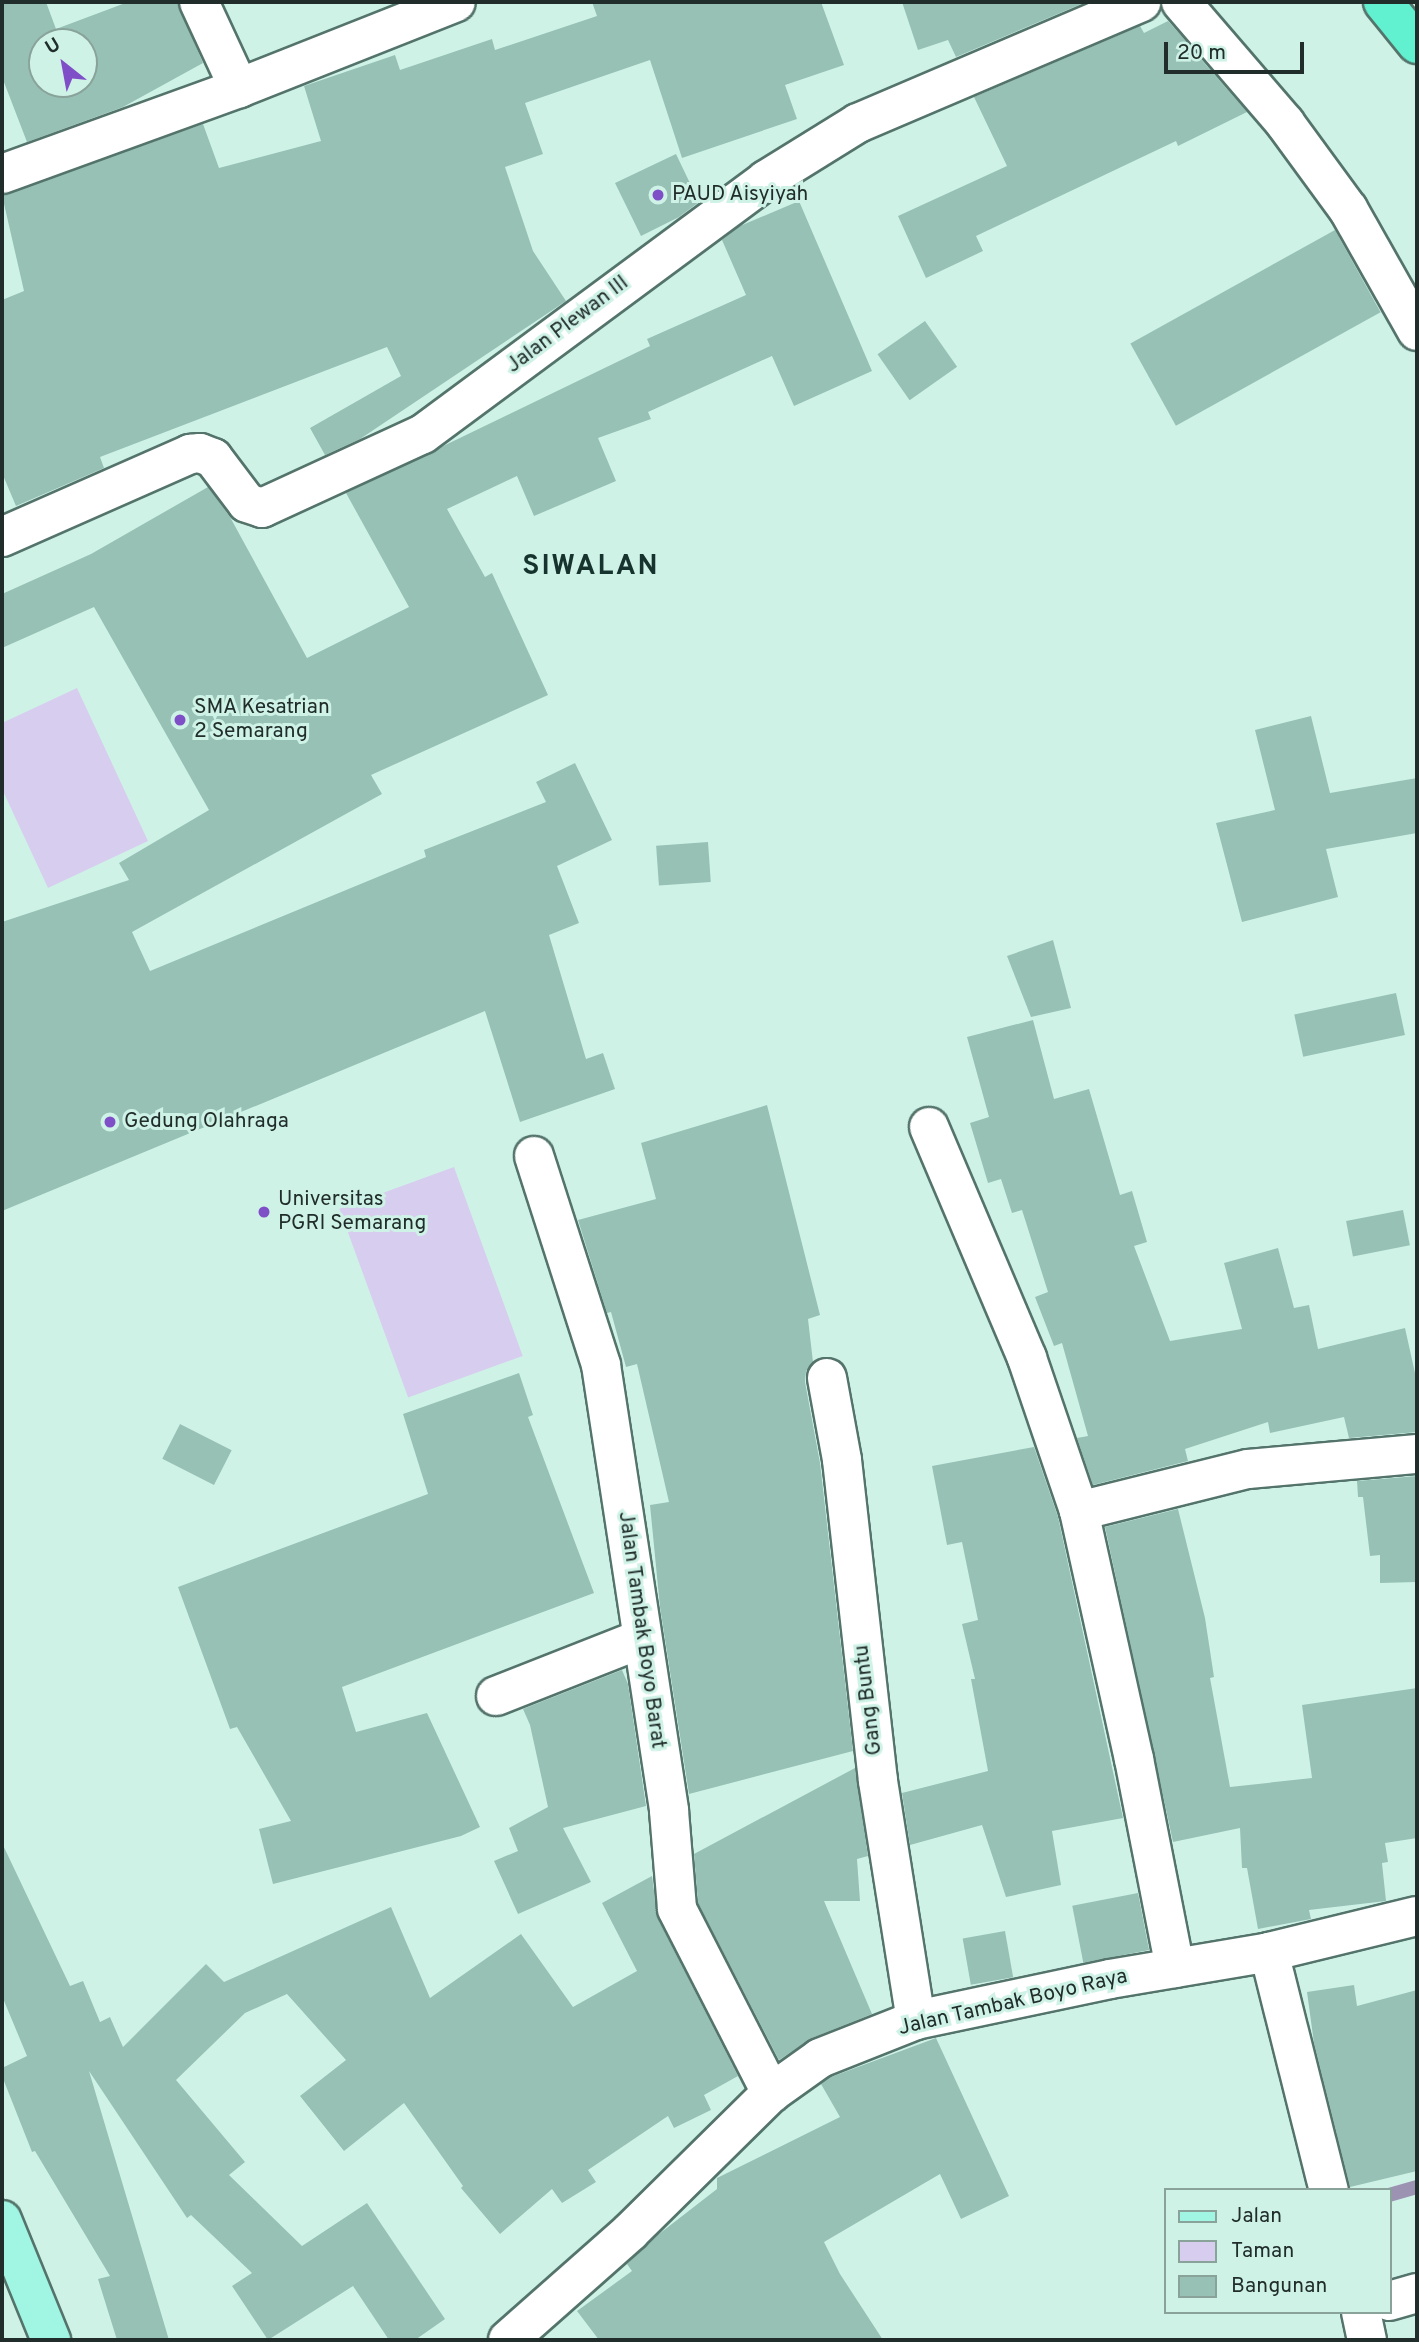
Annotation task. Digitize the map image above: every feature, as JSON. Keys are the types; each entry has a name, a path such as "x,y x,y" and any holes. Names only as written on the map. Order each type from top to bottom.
{"highway":[{"path":"1383,2 1417,44"}],"main road":[{"path":"2,2220 51,2340"}],"street":[{"path":"200,2 239,88"},
{"path":"2,174 239,88 456,2"},
{"name":"Jalan Plewan III","path":"2,537 190,454 206,454 214,458 247,503 262,508 423,434 766,180 858,123 1141,2"},
{"path":"1181,2 1285,123 1348,209 1417,331"},
{"path":"929,1127 1027,1358 1079,1511 1134,1759 1175,1968"},
{"name":"Jalan Tambak Boyo Barat","path":"534,1156 601,1365 669,1811 677,1909 771,2093"},
{"name":"Gang Buntu","path":"827,1378 842,1460 878,1781 916,2020"},
{"path":"1079,1511 1248,1469 1417,1454"},
{"path":"496,1696 641,1639"},
{"name":"Jalan Tambak Boyo Raya","path":"508,2340 630,2232 771,2093 820,2058 916,2020 1269,1952 1417,1916"},
{"path":"1269,1952 1328,2188"},
{"path":"1391,2300 1417,2293"},
{"path":"1361,2314 1367,2340"}],"green space":[{"path":"77,688 148,841 48,888 2,789 2,723"},
{"path":"454,1167 523,1356 408,1398 339,1209"}],"building":[{"path":"2,2 46,2 56,28 28,28 28,98 98,98 98,28 59,28 128,2 177,2 203,63 123,107 27,142 2,77"},
{"path":"592,2 821,2 844,65 785,85 797,119 682,158 650,60 525,103 543,154 505,167 533,251 566,301 360,439 325,455 310,428 401,376 387,347 100,457 104,468 16,506 2,473 2,300 24,291 2,195 203,124 219,168 321,141 304,86 395,55 400,70 492,39 495,50 597,16"},
{"path":"902,2 1086,2 956,57 948,40 918,50"},
{"path":"1168,21 1187,42 1195,59 1199,57 1247,112 1178,146 1176,141 976,236 983,251 926,278 898,216 1007,166 974,97 1140,26 1144,33"},
{"name":"PAUD Aisyiyah","path":"676,154 699,202 679,217 641,236 615,183"},
{"path":"799,201 872,371 794,406 772,356 648,412 651,419 598,438 616,481 534,516 517,476 447,509 485,577 492,573 548,695 371,775 382,794 132,932 150,971 426,857 424,850 546,802 536,782 575,763 612,840 557,866 579,923 549,935 586,1059 603,1053 615,1089 520,1122 485,1011 2,1211 2,922 129,880 119,863 209,810 94,607 2,648 2,594 91,554 208,487 230,517 307,658 409,607 346,493 650,346 647,339 746,295 722,240 740,226"},
{"path":"1335,230 1381,312 1176,426 1130,343"},
{"path":"925,321 957,367 910,400 877,354"},
{"path":"1311,716 1330,793 1417,778 1417,833 1326,849 1338,897 1242,922 1216,823 1275,810 1255,730"},
{"path":"708,842 711,882 659,886 656,846"},
{"path":"1053,940 1071,1008 1031,1017 1007,956"},
{"path":"1396,993 1405,1035 1303,1057 1294,1015"},
{"path":"1033,1020 1054,1099 1089,1089 1120,1195 1132,1191 1147,1242 1134,1246 1170,1341 1242,1329 1224,1263 1278,1248 1294,1308 1309,1305 1318,1349 1405,1328 1417,1382 1417,1432 1349,1438 1344,1417 1270,1433 1268,1422 1185,1449 1188,1461 1093,1485 1077,1438 1088,1436 1062,1343 1054,1346 1035,1297 1048,1292 1022,1210 1012,1213 1001,1179 988,1183 970,1123 989,1117 967,1037"},
{"path":"767,1105 820,1315 808,1319 813,1362 806,1371 805,1382 820,1463 853,1751 689,1794 660,1607 650,1505 669,1502 637,1364 626,1367 611,1312 607,1313 578,1220 656,1199 641,1143"},
{"path":"1403,1210 1410,1245 1353,1256 1346,1221"},
{"path":"519,1373 533,1415 528,1417 594,1593 342,1687 356,1732 427,1713 480,1827 461,1836 273,1884 259,1829 291,1821 237,1727 230,1729 178,1587 428,1494 403,1414"},
{"path":"180,1424 232,1450 214,1485 162,1459"},
{"path":"1034,1447 1058,1517 1123,1818 1052,1831 1061,1885 1006,1897 982,1825 910,1845 902,1793 988,1771 971,1679 975,1679 962,1624 978,1620 962,1542 947,1545 932,1466"},
{"path":"1417,1476 1417,1582 1380,1583 1380,1555 1370,1556 1363,1497 1358,1497 1357,1481"},
{"path":"1178,1509 1205,1618 1214,1677 1210,1678 1230,1787 1312,1778 1302,1705 1417,1688 1417,1838 1385,1843 1388,1862 1382,1863 1386,1901 1309,1910 1311,1919 1258,1929 1247,1868 1242,1868 1240,1828 1173,1842 1105,1527"},
{"path":"622,1670 628,1684 646,1806 563,1828 591,1882 518,1914 494,1861 518,1851 509,1828 548,1807 530,1725 523,1709"},
{"path":"855,1768 868,1856 857,1859 860,1901 824,1901 872,2014 812,2038 779,2060 698,1903 694,1854"},
{"path":"2,1843 70,1986 83,1981 100,2022 110,2017 123,2047 206,1964 224,1982 391,1907 430,1998 521,1934 573,2007 637,1971 602,1903 652,1876 658,1919 738,2076 704,2095 711,2110 674,2128 668,2116 588,2170 596,2182 562,2203 552,2189 500,2234 461,2188 463,2186 404,2103 344,2151 300,2096 346,2060 287,1994 245,2013 176,2080 245,2162 229,2175 302,2246 367,2203 445,2319 415,2340 389,2340 353,2286 268,2340 232,2286 252,2273 191,2215 187,2218 89,2071 169,2340 117,2340 98,2279 110,2276 35,2151 32,2152 2,2076 2,2068 27,2056 2,1996"},
{"path":"1138,1893 1149,1950 1083,1963 1072,1906"},
{"path":"1005,1931 1013,1977 971,1985 963,1938"},
{"path":"1354,1985 1357,2006 1417,1990 1417,2171 1350,2187 1314,2043 1307,1992"},
{"path":"936,2038 1009,2196 961,2219 940,2174 824,2242 840,2274 883,2340 599,2340 577,2311 632,2271 627,2264 659,2234 717,2189 717,2178 840,2117 821,2084 831,2077"}],"waterway":[{"path":"1391,2194 1417,2187"}],"place":[{"name":"PAUD Aisyiyah","path":"658,195"},
{"name":"SMA Kesatrian 2 Semarang","path":"180,720"},
{"name":"Gedung Olahraga","path":"110,1122"},
{"name":"Universitas PGRI Semarang","path":"264,1212"}],"district":[{"name":"SIWALAN","path":"591,567"}]}
